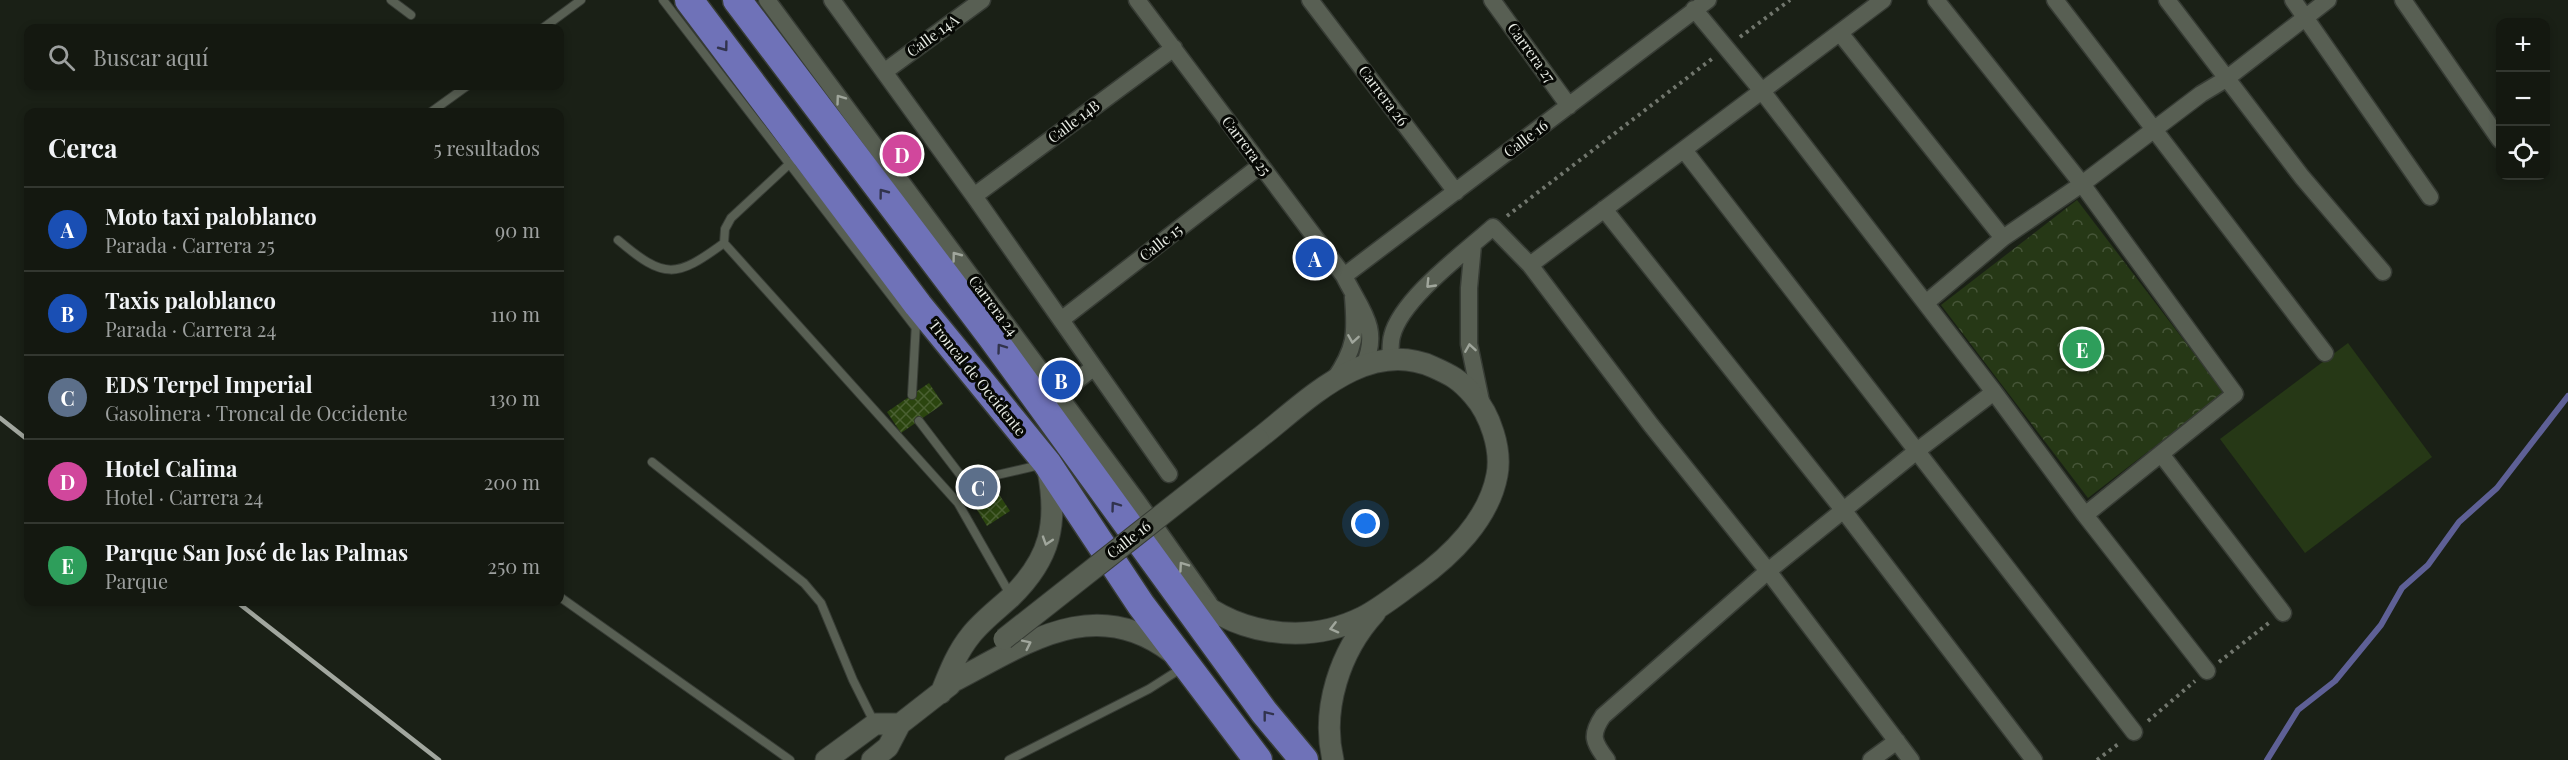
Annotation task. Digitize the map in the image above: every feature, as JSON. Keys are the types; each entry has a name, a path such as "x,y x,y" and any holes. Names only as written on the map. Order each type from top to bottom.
{"highway":[{"name":"Troncal de Occidente","path":"689,0 796,157 917,316 1047,464 1141,605 1258,760"},
{"path":"737,0 992,336 1264,712 1304,760"}],"street":[{"name":"Carrera 24","path":"767,0 1138,502 1217,614"},
{"path":"832,0 974,196 1169,474"},
{"name":"Calle 14A","path":"884,72 982,0"},
{"name":"Carrera 25","path":"1137,0 1344,276 1366,316 1371,333 1371,349 1364,365"},
{"name":"Carrera 26","path":"1310,0 1456,192"},
{"name":"Carrera 27","path":"1492,0 1569,106"},
{"path":"1530,266 1883,0"},
{"path":"1936,0 2082,184 2235,394 2085,515"},
{"path":"2055,0 2325,353"},
{"path":"2167,0 2302,177 2383,273"},
{"path":"2293,0 2430,197"},
{"path":"1927,303 2003,238 2082,184 2226,79 2328,0"},
{"path":"2403,0 2496,134"},
{"path":"1701,5 1726,48 1927,303 2085,515 2207,671"},
{"name":"Calle 16","path":"1344,276 1701,5"},
{"path":"1840,33 2003,238"},
{"name":"Calle 14B","path":"974,196 1173,48"},
{"path":"1684,150 2134,732"},
{"name":"Calle 15","path":"1061,320 1261,165"},
{"path":"1604,209 1844,511 2034,760"},
{"path":"1390,359 1392,336 1398,321 1412,302 1437,276 1493,227 1530,266 1651,425 1768,570 1911,760"},
{"path":"1473,244 1469,288 1469,344 1482,406"},
{"path":"1333,381 1348,360 1354,340 1353,293"},
{"name":"Calle 16","path":"872,760 888,747 900,724 1258,439 1333,381 1364,365 1390,359 1422,362 1458,379 1482,406 1495,435 1498,474 1485,508 1465,536 1437,566 1386,602"},
{"path":"1059,395 1094,367"},
{"path":"1607,760 1593,736 1594,728 1603,716 1768,570 1994,392"},
{"path":"2161,454 2283,612"},
{"path":"949,687 950,669 971,636 1012,596 1036,567 1047,544 1052,524 1053,500 1047,464"},
{"path":"1160,567 1194,599 1217,614 1265,631 1290,634 1316,632 1341,626 1364,616 1386,602"},
{"path":"1333,760 1329,726 1332,698 1339,671 1366,622 1386,602"},
{"path":"949,687 1050,632 1089,624 1114,625 1133,631 1159,643 1187,664"},
{"path":"826,760 875,724 900,724"},
{"path":"1871,760 1897,741"}],"lane":[{"path":"391,0 411,15"},
{"path":"548,24 581,0"},
{"path":"663,0 796,157 731,218 725,229 724,243 958,503 1012,596"},
{"path":"437,108 461,90"},
{"path":"618,240 642,261 661,269 678,271 696,263 724,243"},
{"path":"912,395 917,316"},
{"path":"919,421 961,476"},
{"path":"652,462 804,583 821,603 853,680 875,724"},
{"path":"988,477 1047,464"},
{"path":"958,503 968,495"},
{"path":"564,600 790,760"},
{"path":"1009,760 1149,689 1187,664"}],"path":[{"path":"1493,227 1790,0"},
{"path":"2097,760 2283,612"}],"green space":[{"path":"2077,200 2224,393 2088,498 1941,305"},
{"path":"2348,343 2432,457 2305,553 2220,439"}],"building":[{"path":"929,383 943,404 901,433 887,412"},
{"path":"979,464 1010,511 987,526 957,478"}],"waterway":[{"path":"2267,760 2298,710 2335,681 2381,625 2402,588 2428,565 2459,522 2497,488 2568,396"}],"railway":[{"path":"0,418 24,437"},
{"path":"242,606 439,760"}],"place":[{"name":"Hotel Calima","path":"902,154"},
{"name":"Moto taxi paloblanco","path":"1315,258"},
{"name":"Parque San José de las Palmas","path":"2082,349"},
{"name":"Taxis paloblanco","path":"1061,380"},
{"name":"EDS Terpel Imperial","path":"978,487"}]}
